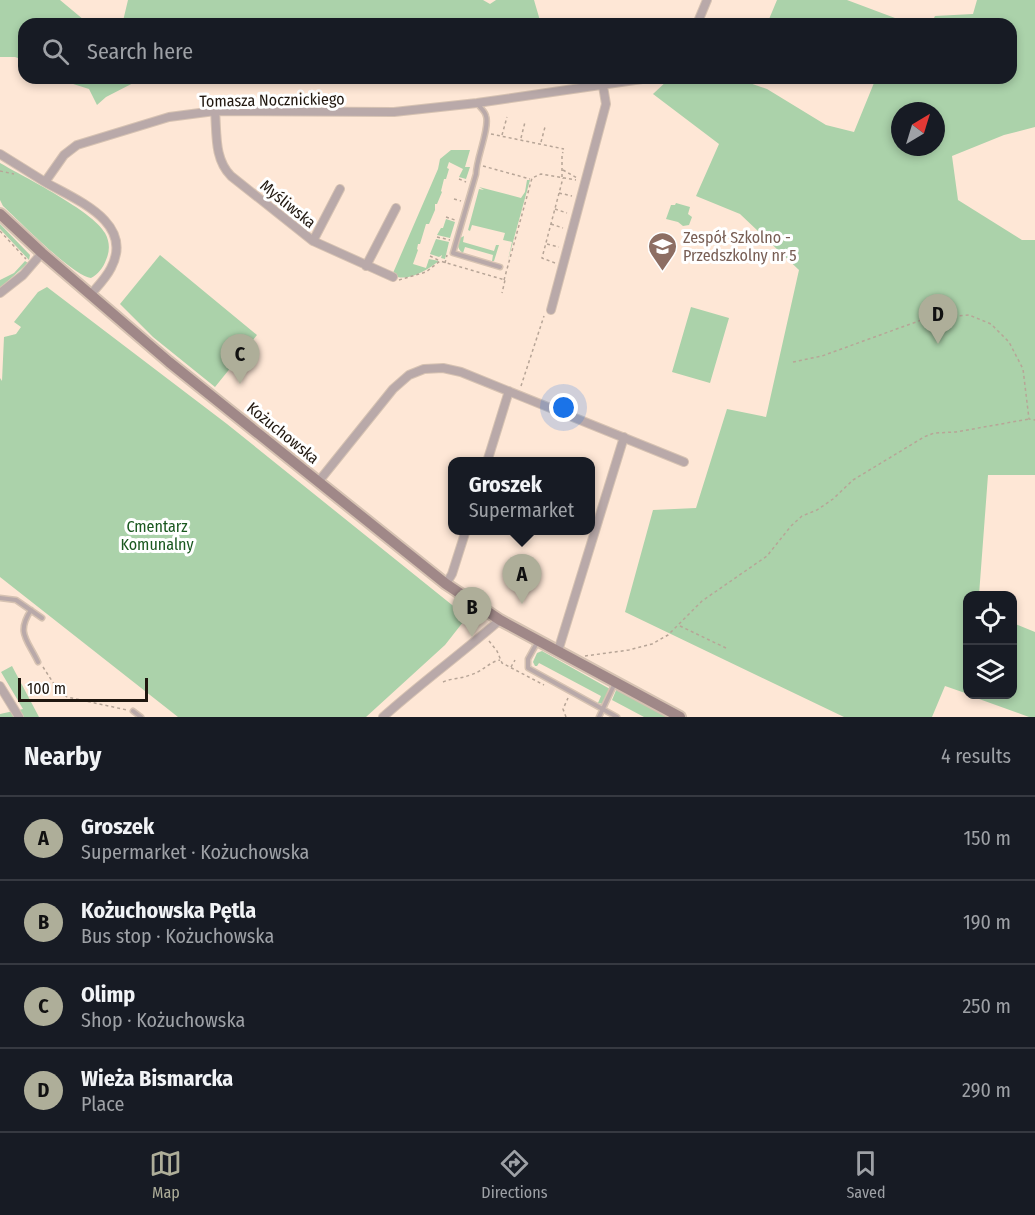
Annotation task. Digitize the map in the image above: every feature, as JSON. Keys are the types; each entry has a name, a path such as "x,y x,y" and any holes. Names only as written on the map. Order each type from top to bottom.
{"main road":[{"name":"Kożuchowska","path":"0,214 169,362 446,584 500,620 676,716"}],"street":[{"path":"700,18 707,0"},
{"name":"Tomasza Nocznickiego","path":"45,182 64,155 77,145 169,117 215,111 394,112 615,84"},
{"path":"548,313 606,104 603,86"},
{"name":"Myśliwska","path":"215,111 218,156 222,167 313,241 393,277"},
{"path":"0,154 95,211 106,220 114,232 117,242 116,255 111,269 91,294"},
{"path":"313,241 340,189"},
{"path":"366,266 396,208"},
{"path":"0,293 23,275 42,253"},
{"path":"319,481 393,389 409,375 424,369 443,368 461,372 684,462"},
{"path":"489,457 509,391"},
{"path":"595,531 624,437"},
{"path":"446,584 452,574 465,535"},
{"path":"558,651 594,535"},
{"path":"383,717 392,714 427,678 500,620"},
{"path":"0,686 19,717"}],"lane":[{"path":"477,103 486,116 487,123 476,164 476,174 453,253 500,267"},
{"path":"0,598 16,600 42,618"},
{"path":"31,610 23,623 22,630 38,662"},
{"path":"538,641 528,658 528,668 617,717"},
{"path":"599,717 616,682"},
{"path":"133,711 141,717"}],"path":[{"path":"502,136 507,117"},
{"path":"521,139 525,122"},
{"path":"541,143 545,127"},
{"path":"485,132 564,150 560,193 542,258 555,262"},
{"path":"476,164 531,179 541,174 577,180 562,169"},
{"path":"0,171 17,174"},
{"path":"502,293 531,179"},
{"path":"459,180 467,182"},
{"path":"560,193 573,196"},
{"path":"454,198 462,201"},
{"path":"555,209 568,213"},
{"path":"446,217 456,220"},
{"path":"551,224 564,228"},
{"path":"0,231 28,261"},
{"path":"437,237 451,240"},
{"path":"546,243 559,247"},
{"path":"430,256 504,280"},
{"path":"393,277 400,281 410,278 426,272 440,261"},
{"path":"520,390 548,313"},
{"path":"793,362 822,356 927,318 969,315 991,324 1009,342 1023,369 1029,419"},
{"path":"573,659 629,650 652,644 668,635 680,626 702,601 767,556 802,516 833,500 853,480 924,436 1029,419 1035,420"},
{"path":"680,626 728,649"},
{"path":"483,634 497,651 502,663 549,688"},
{"path":"443,682 454,677 468,676 483,670 490,663 501,660"},
{"path":"511,668 515,660"},
{"path":"38,662 56,687 67,697 133,711"},
{"path":"566,717 563,709 569,698"}],"green space":[{"path":"0,0 60,0 82,18 18,18 18,58 0,57"},
{"path":"128,0 483,0 490,4 496,0 534,0 539,18 124,18"},
{"path":"777,0 847,0 895,18 770,18"},
{"path":"977,0 1035,0 1035,127 1004,135 952,156 958,200 1022,240 1035,240 1035,475 988,475 979,591 963,591 963,692 945,686 932,717 844,717 625,612 653,510 696,508 727,409 766,417 799,270 740,214 696,196 719,144 653,94 664,84 752,84 767,89 826,125 854,132 874,84 1017,84 1017,18 934,18 935,16 973,14"},
{"path":"73,84 131,84 106,97 97,105 89,89"},
{"path":"451,150 470,150 465,167 470,167 466,179 459,177 463,169 449,162 442,192 435,204 429,224 426,224 413,264 426,268 429,259 439,261 412,276 394,276 393,273 438,169 440,159"},
{"path":"0,163 73,205 98,224 107,236 109,250 103,266 96,275 91,278 72,268 3,206 0,200"},
{"path":"527,180 530,180 508,260 512,242 503,240 505,233 472,225 470,231 468,230 479,189 484,190 479,187 521,198 525,192"},
{"path":"676,203 690,207 688,214 692,217 689,225 683,226 666,219 671,205"},
{"path":"446,219 455,222 450,238 437,235"},
{"path":"0,224 30,255 29,260 0,229"},
{"path":"464,236 463,242 494,251 496,245 499,245 494,261 492,261 493,255 465,247 463,253 458,242"},
{"path":"436,239 449,242 445,259 441,258 442,255 439,257 430,254"},
{"path":"160,255 257,335 215,387 153,337 120,304"},
{"path":"25,261 28,263 0,288 0,280 14,273"},
{"name":"Cmentarz Komunalny","path":"47,287 227,424 467,617 445,645 366,717 178,717 0,577 0,378 2,381 4,337 16,334 21,327 14,322 38,292"},
{"path":"691,307 729,318 710,383 672,372"},
{"path":"1017,625 1035,632 1035,717 1029,717 979,699 1017,699"},
{"path":"542,651 610,689 603,704 598,703 601,696 539,663 535,666 533,662 537,653"},
{"path":"12,666 39,717 0,717 0,714 23,709 1,672"},
{"path":"617,688 670,717 644,717 612,700"}],"place":[{"name":"Zespół Szkolno - Przedszkolny nr 5","path":"662,272"},
{"name":"Wieża Bismarcka","path":"938,344"},
{"name":"Olimp","path":"240,384"},
{"name":"Groszek","path":"522,604"},
{"name":"Kożuchowska Pętla","path":"472,637"}]}
